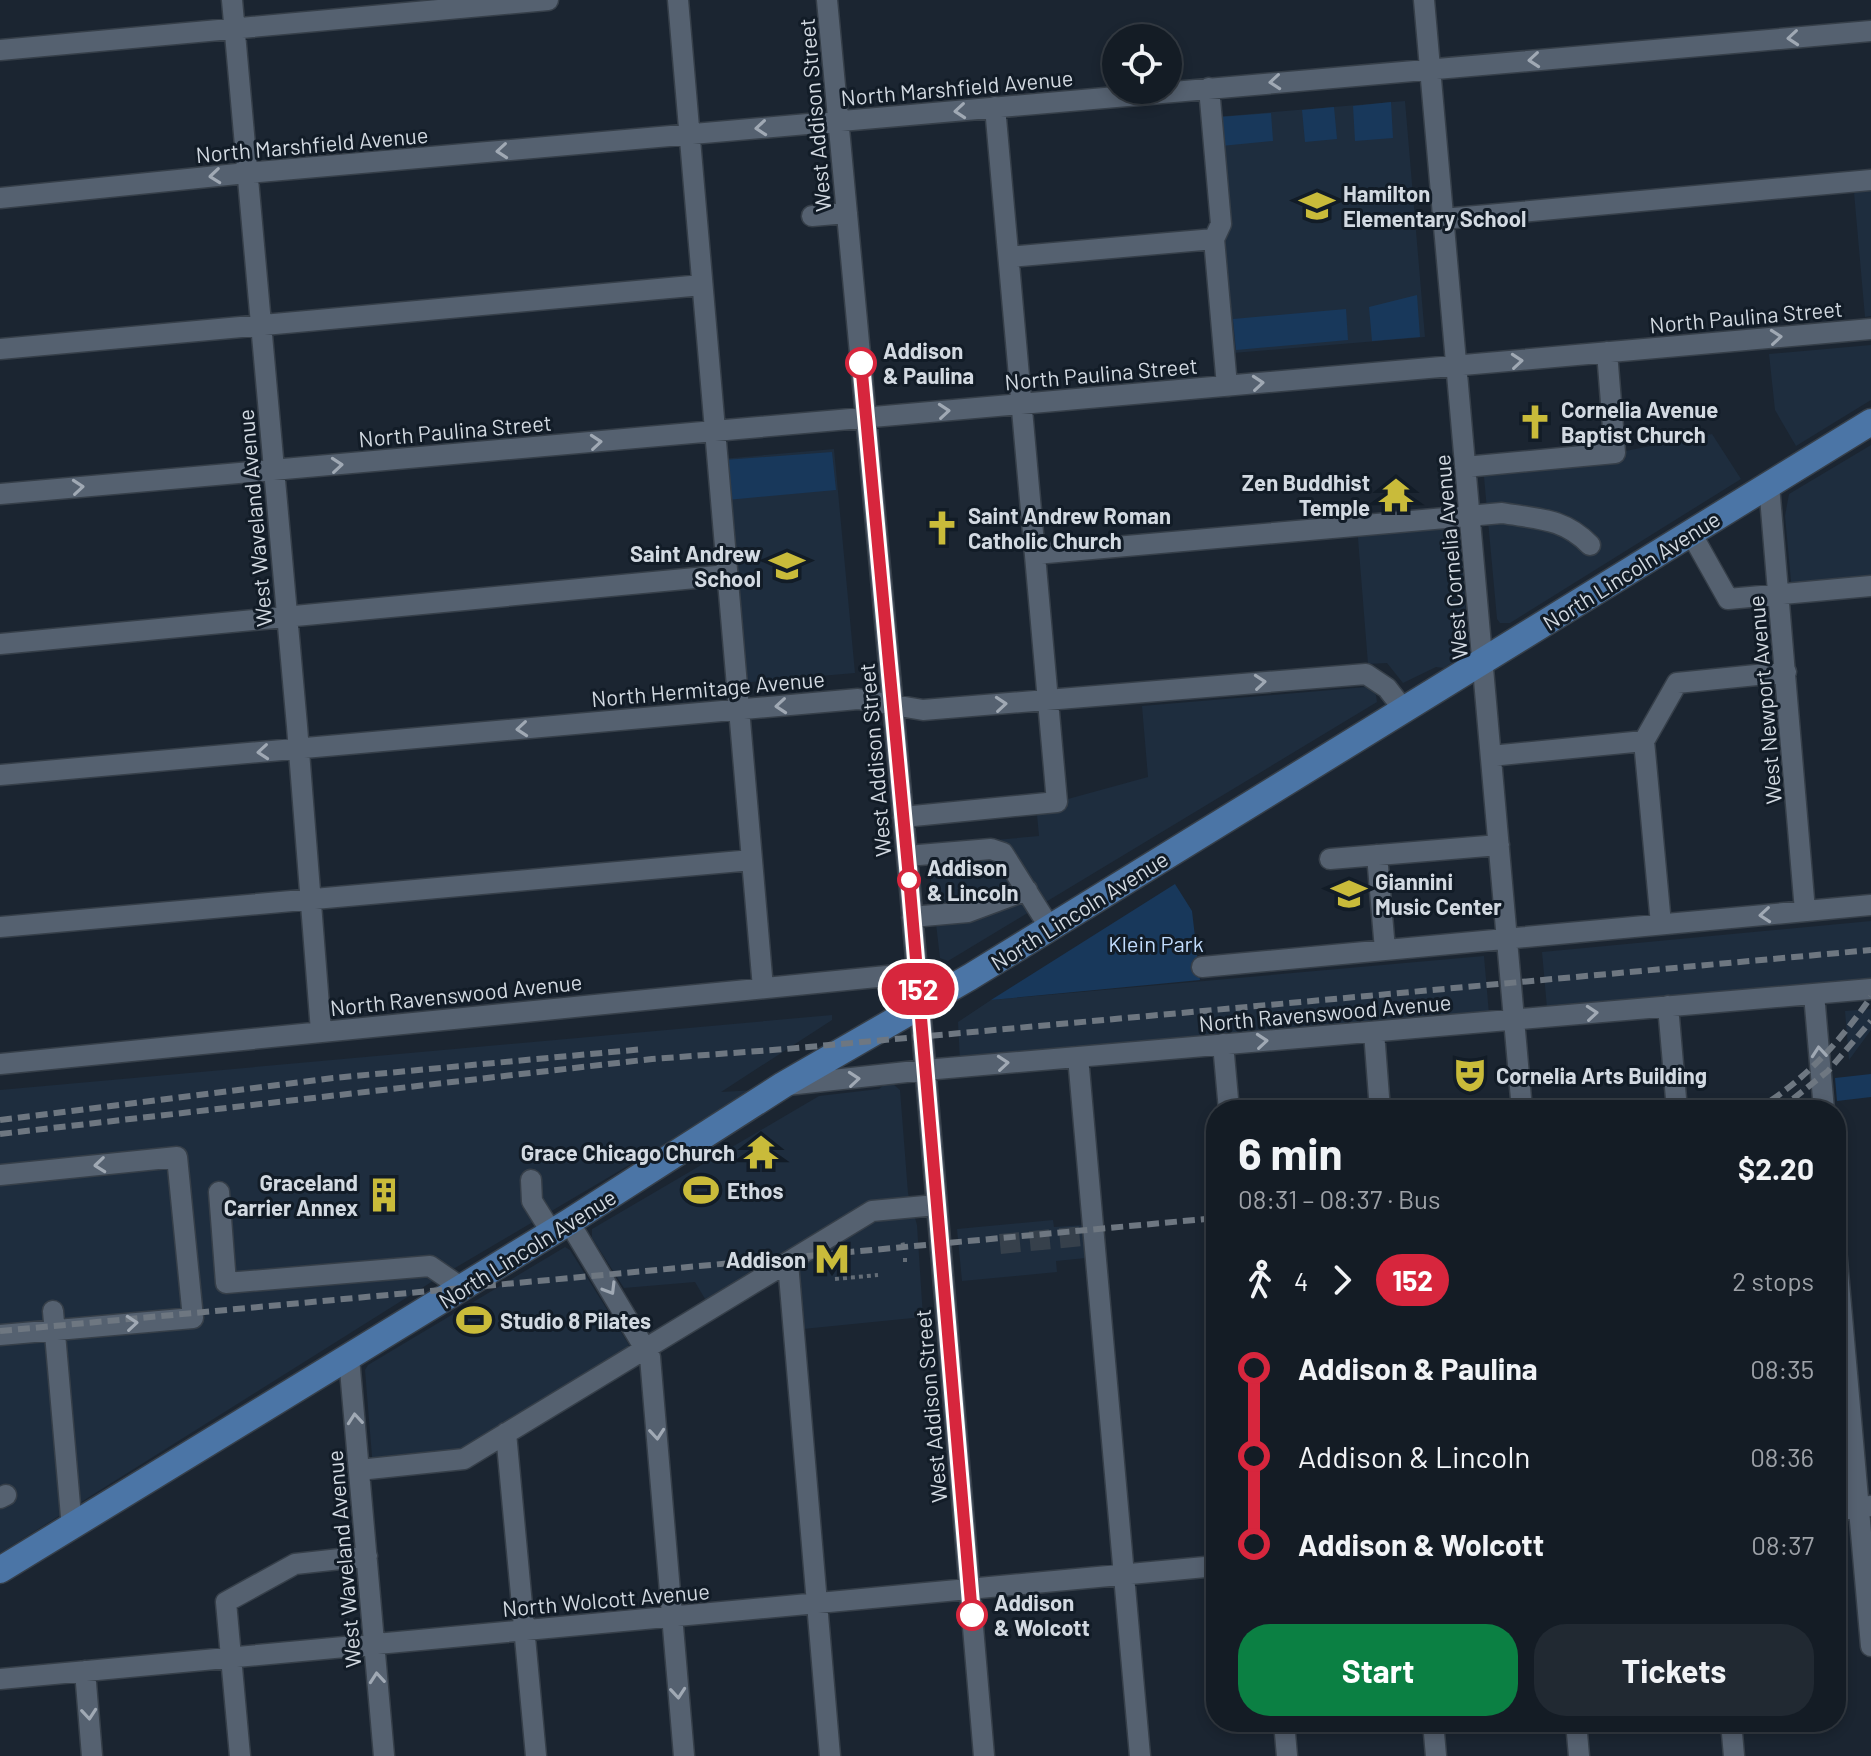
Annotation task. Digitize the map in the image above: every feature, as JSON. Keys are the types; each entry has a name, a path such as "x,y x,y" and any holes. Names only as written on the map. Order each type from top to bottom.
{"main road":[{"name":"North Lincoln Avenue","path":"0,1570 560,1228 783,1085 1050,928 1871,422"}],"street":[{"name":"West Waveland Avenue","path":"232,0 321,1031"},
{"path":"0,50 548,0"},
{"path":"678,0 763,988"},
{"name":"West Addison Street","path":"827,0 907,856 984,1756"},
{"name":"West Cornelia Avenue","path":"1424,0 1521,1100"},
{"name":"North Marshfield Avenue","path":"0,198 247,173 1871,31"},
{"path":"1209,88 1221,224 1214,239 1221,263 1227,386"},
{"path":"903,817 1057,802 995,107"},
{"path":"1443,219 1871,180"},
{"path":"812,216 847,213"},
{"path":"1009,257 1214,239"},
{"path":"0,349 702,285"},
{"name":"North Paulina Street","path":"0,494 1871,329"},
{"path":"1465,467 1615,453 1607,352"},
{"name":"West Newport Avenue","path":"1769,485 1805,911"},
{"path":"1035,554 1502,513 1545,520 1576,530 1590,545"},
{"path":"1691,533 1728,599 1871,586"},
{"path":"0,644 727,575"},
{"path":"1661,924 1644,741 1677,683 1786,672"},
{"name":"North Hermitage Avenue","path":"0,775 858,699 923,710 1366,674 1387,688 1404,710"},
{"path":"1491,756 1644,741"},
{"path":"1330,859 1499,845"},
{"path":"907,856 991,849 1003,853 1050,928"},
{"path":"1377,855 1385,950"},
{"path":"0,927 752,860"},
{"path":"912,917 968,912 1027,890"},
{"path":"1202,967 1871,905"},
{"name":"North Ravenswood Avenue","path":"0,1064 917,973"},
{"name":"North Ravenswood Avenue","path":"783,1085 925,1070 1871,989"},
{"path":"1814,994 1823,1100"},
{"path":"1668,1006 1676,1100"},
{"path":"1374,1032 1379,1100"},
{"path":"1223,1044 1228,1100"},
{"path":"1078,1057 1140,1756"},
{"path":"0,1175 177,1157 193,1318 53,1321 0,1335"},
{"path":"531,1180 532,1201 560,1228 650,1357 684,1756"},
{"path":"219,1192 226,1283 430,1266 462,1288"},
{"path":"359,1470 464,1459 872,1211 936,1205"},
{"path":"788,1263 830,1756"},
{"path":"53,1321 72,1528"},
{"path":"1846,1338 1865,1507 1871,1646"},
{"name":"West Waveland Avenue","path":"349,1358 384,1756"},
{"path":"506,1433 536,1756"},
{"path":"240,1756 226,1602 295,1564 367,1556"},
{"name":"North Wolcott Avenue","path":"0,1679 1206,1567"},
{"path":"85,1671 92,1756"},
{"path":"1285,1732 1287,1756"},
{"path":"1434,1732 1436,1756"},
{"path":"1577,1732 1579,1756"},
{"path":"1732,1732 1734,1756"}],"path":[{"path":"835,1279 878,1275"}],"shaded area":[{"name":"Hamilton Elementary School","path":"1405,101 1425,337 1233,353 1214,117"},
{"path":"1871,180 1871,316 1865,317 1853,181"},
{"path":"1871,345 1871,400 1796,446 1775,410 1769,354"},
{"path":"1712,434 1741,479 1510,623 1500,623 1497,619 1483,466 1615,453"},
{"path":"1871,445 1871,586 1792,592 1785,516 1789,494"},
{"name":"Saint Andrew School","path":"834,449 855,673 739,683 721,459"},
{"path":"1460,517 1466,653 1444,668 1436,667 1403,683 1387,663 1368,664 1357,526"},
{"path":"1371,688 1377,702 948,961 940,958 927,846 1039,836 1036,804 1057,802 1148,777 1142,706"},
{"path":"1871,921 1871,980 1547,1008 1542,952"},
{"path":"1484,956 1489,1014 960,1061 958,1022 991,1000"},
{"path":"1871,1009 1871,1030 1849,1060 1845,1011"},
{"path":"832,1015 832,1020 721,1092 756,1090 433,1281 0,1553 0,1090"},
{"path":"892,1083 900,1090 908,1193 917,1225 923,1317 793,1330 788,1264 711,1309 695,1282 624,1288 592,1238 592,1229 819,1096 879,1089"},
{"path":"1053,1220 1054,1227 1084,1225 1086,1258 1056,1261 1057,1272 962,1281 957,1229"},
{"path":"565,1247 570,1250 631,1348 464,1459 373,1469 365,1370 368,1365"}],"green space":[{"path":"1391,102 1393,138 1355,141 1353,106"},
{"path":"1334,107 1337,139 1305,142 1302,110"},
{"path":"1271,113 1273,141 1221,146 1219,117"},
{"path":"1417,295 1420,337 1372,341 1369,307"},
{"path":"1346,309 1348,340 1236,350 1233,319"},
{"path":"832,452 836,490 727,500 724,460"},
{"name":"Klein Park","path":"1175,884 1192,911 1200,980 991,1000"},
{"path":"1871,1074 1871,1097 1837,1100 1835,1078"}],"tunnel":[{"path":"1000,1244 1094,1235"}],"railway":[{"path":"0,1134 652,1059 1871,950"},
{"path":"1771,1100 1820,1060 1871,997"},
{"path":"1792,1100 1828,1071 1871,1021"},
{"path":"0,1120 333,1078 644,1049"},
{"path":"0,1331 1206,1219"}],"bus line":[{"name":"152","path":"861,363 972,1615"}],"place":[{"name":"Hamilton Elementary School","path":"1317,206"},
{"name":"Addison & Paulina","path":"861,363"},
{"name":"Cornelia Avenue Baptist Church","path":"1535,422"},
{"name":"Zen Buddhist Temple","path":"1396,495"},
{"name":"Saint Andrew Roman Catholic Church","path":"942,528"},
{"name":"Saint Andrew School","path":"787,566"},
{"name":"Addison & Lincoln","path":"909,880"},
{"name":"Giannini Music Center","path":"1349,894"},
{"name":"Cornelia Arts Building","path":"1470,1075"},
{"name":"Grace Chicago Church","path":"761,1152"},
{"name":"Ethos","path":"701,1190"},
{"name":"Graceland Carrier Annex","path":"384,1195"},
{"name":"Addison","path":"832,1259"},
{"name":"Studio 8 Pilates","path":"474,1320"},
{"name":"Addison & Wolcott","path":"972,1615"}]}
